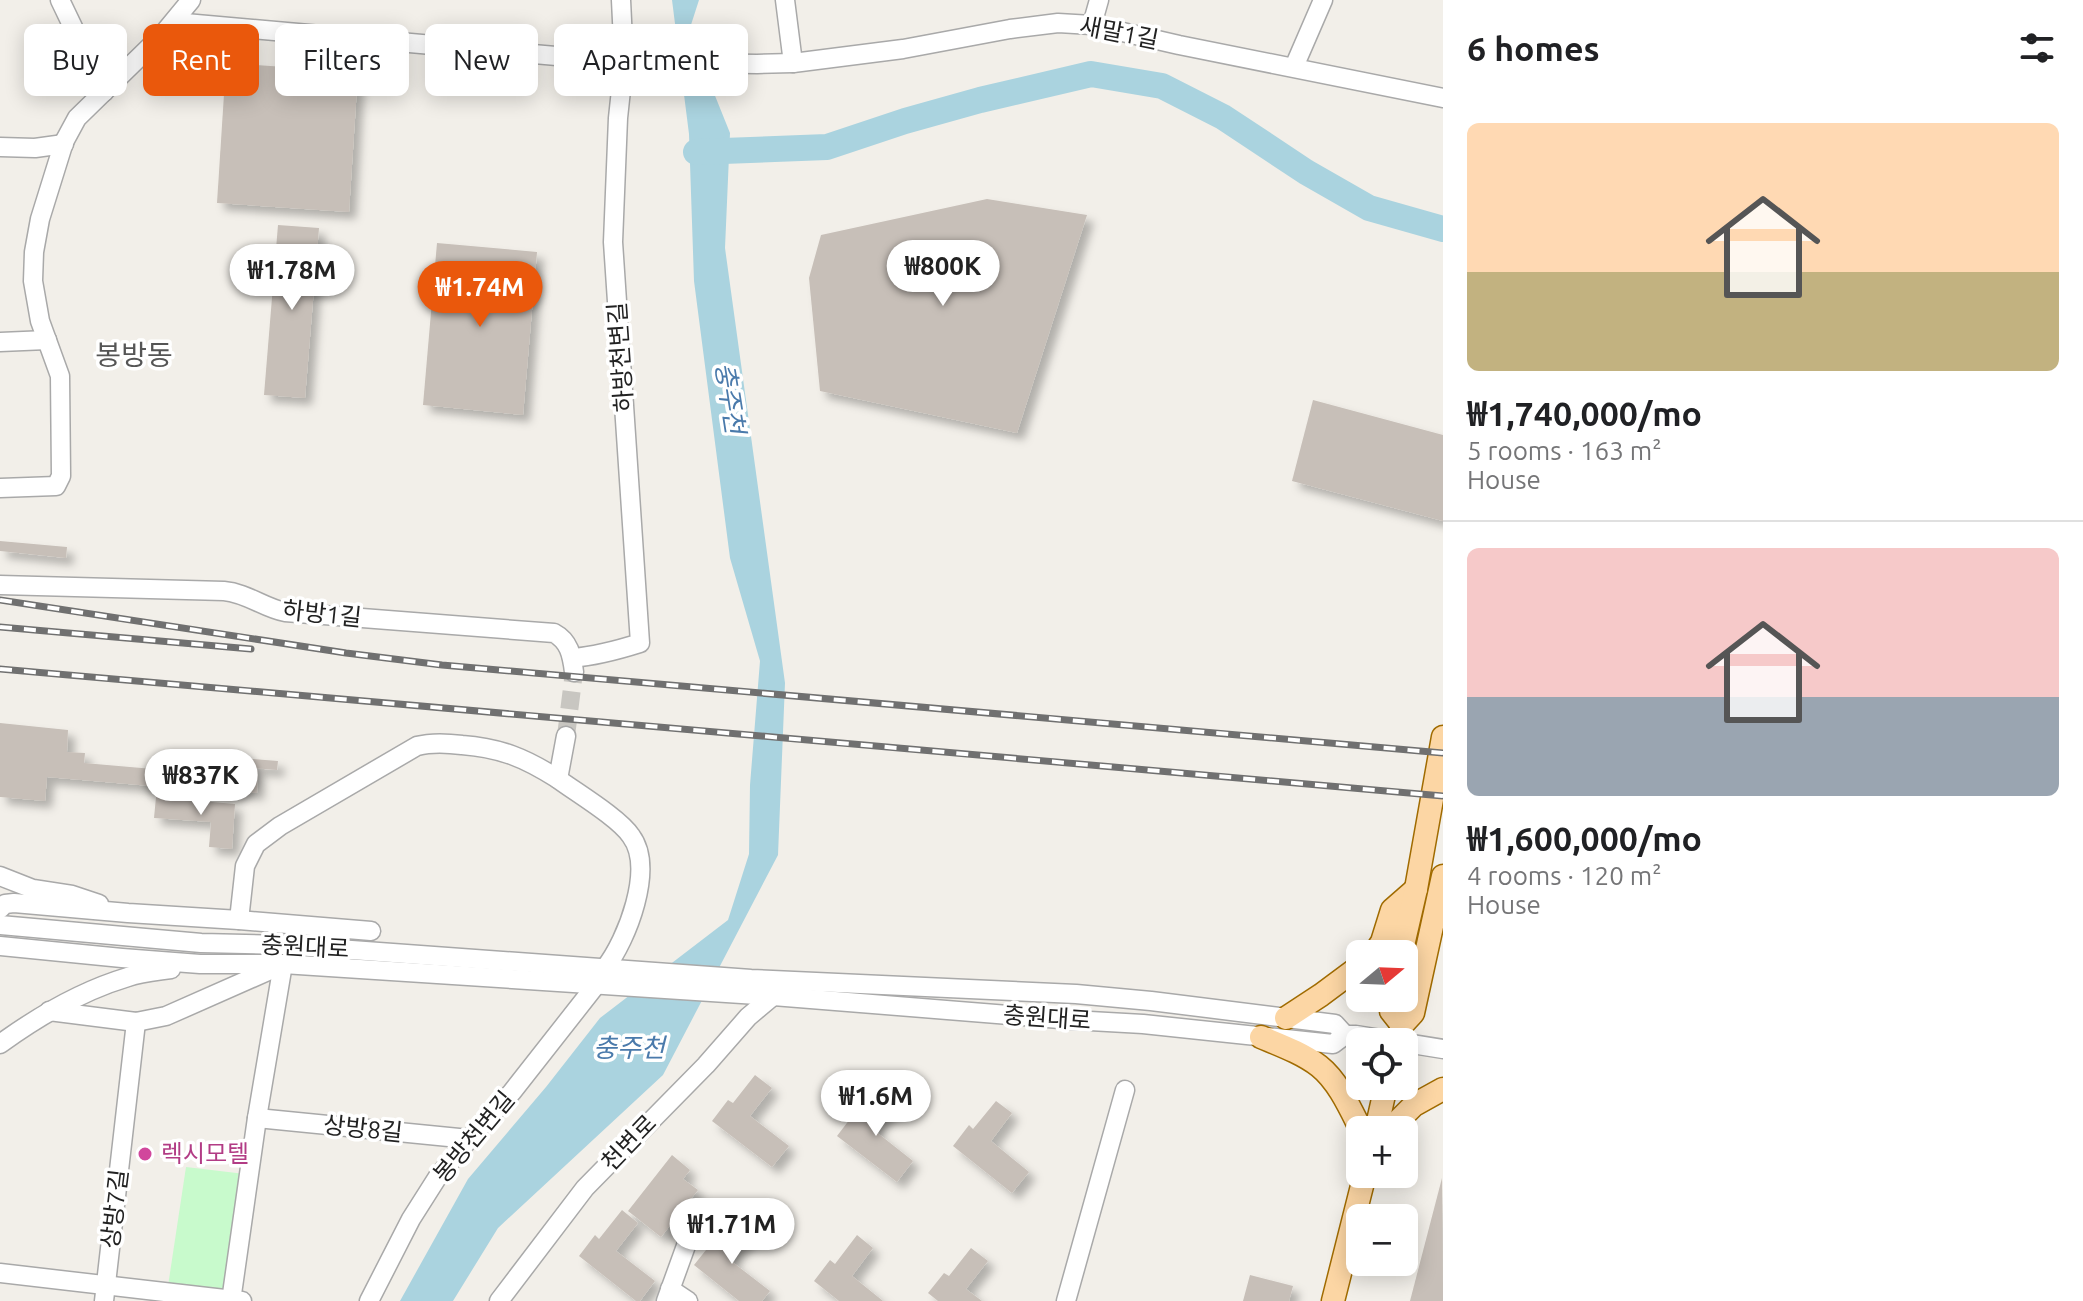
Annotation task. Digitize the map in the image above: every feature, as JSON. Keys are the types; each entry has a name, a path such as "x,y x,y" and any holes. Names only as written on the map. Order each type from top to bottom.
{"main road":[{"path":"1404,940 1443,737"},
{"path":"1404,1028 1413,1013 1443,876"},
{"path":"1383,940 1392,910 1416,889"},
{"path":"1432,920 1438,954 1443,964"},
{"path":"1286,1018 1346,976"},
{"path":"1261,1037 1319,1066 1333,1080 1353,1116"},
{"path":"1403,1116 1414,1105 1443,1089"},
{"path":"1333,1301 1361,1188"}],"street":[{"path":"60,0 71,24"},
{"name":"하방천변길","path":"621,0 622,24"},
{"path":"785,0 793,63"},
{"path":"1092,25 1099,0"},
{"path":"1294,67 1323,0"},
{"path":"127,69 163,34 190,1"},
{"name":"새말1길","path":"174,22 554,56"},
{"name":"새말1길","path":"748,64 793,63 903,49 1058,23 1092,25 1443,98"},
{"path":"0,488 56,486 62,471 60,376 40,321 33,281 34,252 40,219 64,144 77,118 100,96"},
{"name":"하방천변길","path":"573,665 589,657 640,643 613,242 621,96"},
{"path":"0,147 35,148 64,144"},
{"path":"0,342 47,340"},
{"name":"하방1길","path":"0,585 231,592 285,612 554,633 566,643 573,665"},
{"path":"558,779 566,736"},
{"path":"239,920 245,866 256,844 280,826 417,746 447,743 498,749 558,779 631,835 640,867 636,901 630,925 605,977 748,987"},
{"path":"0,876 22,886 72,895 128,913"},
{"path":"0,909 5,904 14,903 371,931"},
{"name":"충원대로","path":"0,925 186,942 283,945 605,977"},
{"name":"충원대로","path":"0,946 200,964 283,964 605,977"},
{"path":"0,1044 72,997 130,976 200,964"},
{"path":"49,1011 136,1022 166,1016 283,964"},
{"path":"0,1273 105,1293 235,1301 257,1118 283,964"},
{"name":"봉방천변길","path":"369,1301 411,1219 437,1178 605,977"},
{"name":"충원대로","path":"748,987 1076,994 1335,1024 1345,1035 1333,1044 1143,1024 773,996 748,987"},
{"name":"천변로","path":"499,1301 585,1188 706,1065 748,1017 773,996"},
{"name":"상방7길","path":"105,1293 136,1022"},
{"name":"충원대로","path":"1418,1042 1443,1049"},
{"path":"1066,1301 1125,1090"},
{"name":"상방8길","path":"257,1118 469,1139"},
{"path":"687,1243 668,1295 688,1301"}],"green space":[{"path":"186,1167 245,1174 227,1294 168,1286"}],"water":[{"name":"충주천","path":"672,0 699,0 691,24 675,24"},
{"name":"충주천","path":"684,96 715,96 730,133 725,248 785,683 778,855 663,1075 498,1228 453,1301 400,1301 468,1179 600,1018 728,920 749,854 750,785 760,661 730,558 694,281 689,134"}],"building":[{"path":"259,65 275,66 275,96 356,96 349,212 217,203 224,96 259,96"},
{"path":"987,199 1087,215 1017,433 820,391 809,278 821,235"},
{"path":"278,225 319,228 305,398 264,395"},
{"path":"437,243 537,252 523,415 423,405"},
{"path":"1313,400 1443,435 1443,521 1292,481"},
{"path":"0,541 67,547 66,558 0,551"},
{"path":"0,723 68,730 67,752 85,753 84,763 153,769 151,786 47,777 45,801 0,797"},
{"path":"240,758 278,761 277,770 239,767"},
{"path":"162,759 215,763 213,788 160,784"},
{"path":"216,767 258,770 257,793 215,790"},
{"path":"156,797 235,804 232,849 209,847 211,822 154,818"},
{"path":"755,1075 772,1088 750,1116 789,1146 772,1167 712,1121 728,1100 733,1103"},
{"path":"880,1090 896,1103 875,1131 913,1161 897,1182 837,1136 853,1115 858,1118"},
{"path":"996,1101 1012,1113 991,1141 1029,1172 1012,1193 953,1146 969,1125 973,1129"},
{"path":"672,1155 690,1170 683,1179 698,1190 661,1237 628,1211"},
{"path":"1442,1178 1443,1301 1410,1301"},
{"path":"622,1210 638,1223 616,1251 655,1281 640,1301 579,1256 595,1235 599,1239"},
{"path":"737,1220 753,1233 731,1261 770,1291 762,1301 739,1301 694,1265 710,1245 714,1248"},
{"path":"857,1235 873,1248 852,1276 883,1301 839,1301 814,1281 830,1260 835,1264"},
{"path":"971,1248 988,1261 966,1289 982,1301 938,1301 928,1293 944,1273 949,1276"},
{"path":"1250,1275 1293,1286 1289,1301 1243,1301"}],"waterway":[{"path":"696,152 827,147 980,100 1091,74 1162,86 1223,117 1306,172 1369,208 1443,229"}],"tunnel":[{"path":"566,736 574,672"}],"railway":[{"path":"0,600 442,665 1443,753"},
{"path":"0,627 251,649"},
{"path":"0,669 1443,796"}],"place":[{"name":"렉시모텔","path":"145,1154"}],"district":[{"name":"봉방동","path":"134,355"}]}
